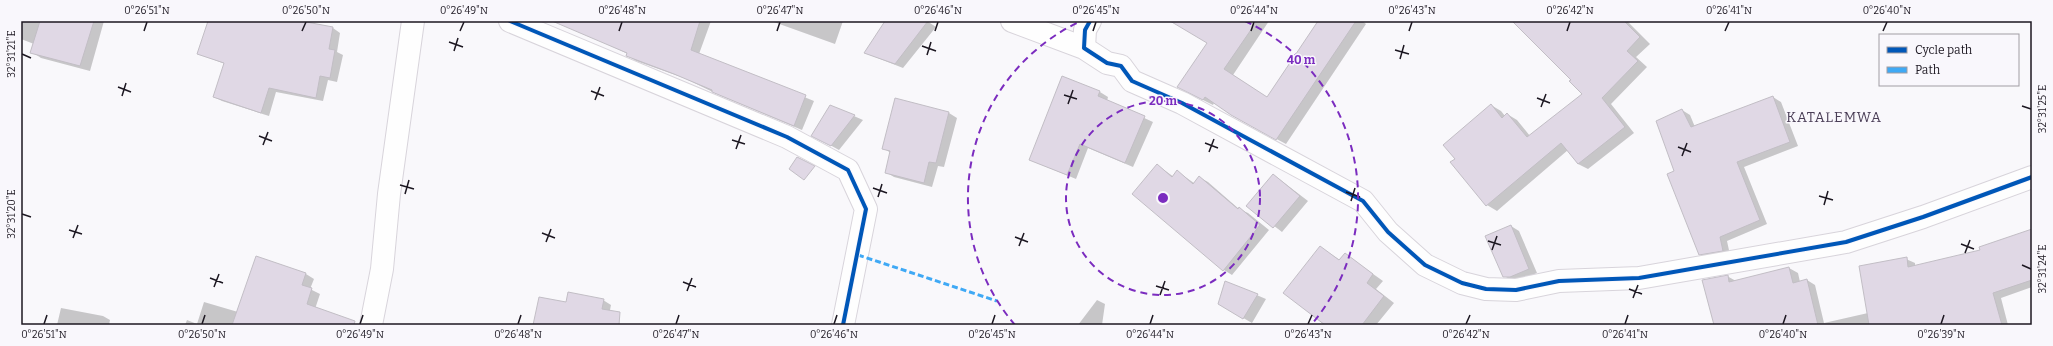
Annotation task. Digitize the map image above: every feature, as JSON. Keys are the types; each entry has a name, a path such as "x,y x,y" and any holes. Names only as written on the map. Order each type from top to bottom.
{"street":[{"path":"371,325 382,269 389,194 413,21"},
{"path":"510,21 787,137 848,170 866,209 844,325"},
{"path":"1012,21 1084,48 1107,62 1122,66 1132,81 1182,103 1363,201 1388,232 1425,265 1462,283 1486,289 1516,290 1559,281 1639,278 1846,242 1923,217 2032,177"},
{"path":"1084,48 1085,30 1090,21"}],"building":[{"path":"40,21 94,21 80,66 30,53"},
{"path":"208,21 301,21 333,27 329,49 335,50 330,78 320,76 316,98 269,88 261,113 213,97 224,63 197,54"},
{"path":"552,21 700,21 691,50 806,95 794,126 712,92 712,90 674,74 626,56 627,53"},
{"path":"885,21 928,21 895,64 864,53"},
{"path":"1170,21 1257,21 1224,69 1267,97 1318,21 1356,21 1276,140 1231,115 1205,97 1203,100 1177,87 1207,43"},
{"path":"1512,21 1624,21 1640,37 1627,51 1638,61 1602,98 1625,127 1578,164 1561,143 1486,206 1450,162 1455,159 1443,145 1491,104 1502,118 1507,113 1527,137 1582,94 1569,81 1571,80"},
{"path":"1062,76 1100,91 1098,96 1145,116 1125,163 1080,144 1067,175 1029,160"},
{"path":"1773,96 1790,142 1737,162 1760,220 1720,237 1723,251 1699,255 1667,174 1674,171 1656,121 1682,109 1691,127"},
{"path":"895,98 949,112 936,163 929,162 924,183 885,173 890,151 882,149"},
{"path":"830,105 855,115 831,146 811,136"},
{"path":"797,157 815,166 804,180 789,169"},
{"path":"1157,164 1172,177 1177,170 1193,184 1199,176 1238,209 1239,207 1260,225 1223,271 1132,194"},
{"path":"1273,174 1300,196 1273,228 1246,206"},
{"path":"1511,225 1529,269 1510,277 1503,277 1485,236"},
{"path":"2032,229 2032,280 1993,293 2002,325 1869,325 1859,266 1907,257 1908,267 1980,250 1979,247"},
{"path":"1320,246 1339,260 1345,253 1373,274 1367,283 1384,296 1362,325 1325,325 1283,293"},
{"path":"256,256 306,273 302,285 312,288 307,304 355,321 354,325 232,325"},
{"path":"1789,267 1793,283 1807,279 1818,325 1714,325 1702,280 1728,275 1729,282"},
{"path":"1225,281 1258,294 1243,319 1218,304"},
{"path":"568,292 604,299 602,309 620,312 619,325 533,325 539,297 566,302"}],"marked path":[{"path":"858,255 997,301"}],"cycle path":[{"path":"510,21 787,137 848,170 866,209 843,325"},
{"path":"1090,21 1085,30 1084,48 1107,63 1121,66 1132,81 1182,103 1363,201 1388,232 1425,265 1462,283 1486,289 1516,290 1559,281 1639,278 1846,242 1923,217 2032,177"}],"district":[{"name":"KATALEMWA","path":"1834,117"}]}
